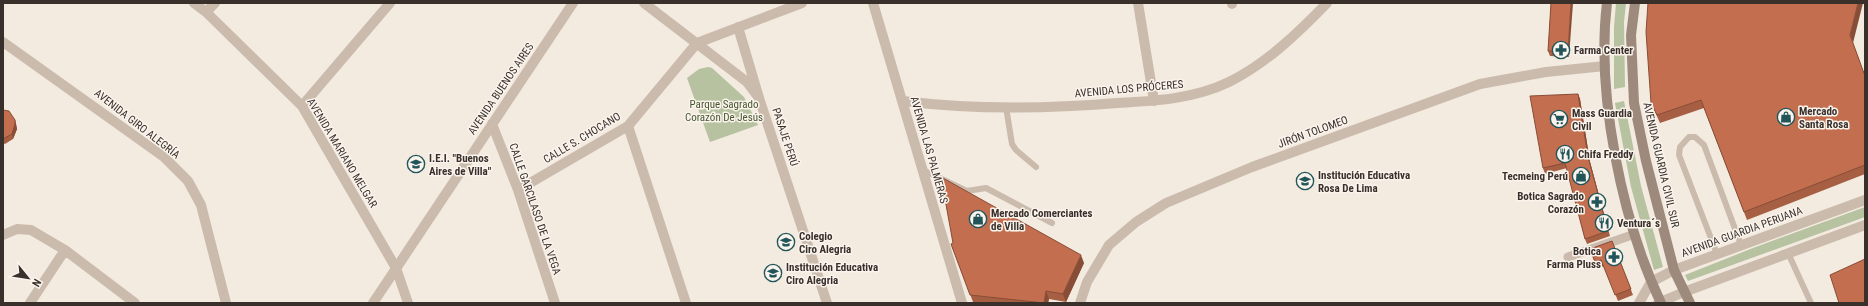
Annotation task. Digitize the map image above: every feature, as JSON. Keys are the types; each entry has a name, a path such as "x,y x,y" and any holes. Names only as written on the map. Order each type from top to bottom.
{"main road":[{"path":"1607,3 1604,26 1605,66 1611,128 1622,190 1651,282 1660,303"},
{"name":"AVENIDA GUARDIA CIVIL SUR","path":"1635,3 1631,35 1634,103 1646,161 1674,270 1690,303"}],"street":[{"name":"AVENIDA MARIANO MELGAR","path":"194,3 206,12 302,106 396,268 408,303"},
{"path":"206,12 215,3"},
{"path":"302,106 390,3"},
{"name":"AVENIDA BUENOS AIRES","path":"373,303 573,3"},
{"name":"PASAJE PERÚ","path":"644,3 747,82 759,98 827,303"},
{"path":"697,43 802,3"},
{"name":"AVENIDA LAS PALMERAS","path":"873,3 962,303"},
{"path":"1138,3 1154,101"},
{"name":"AVENIDA LOS PRÓCERES","path":"902,101 950,107 1066,107 1154,101 1200,94 1229,82 1257,65 1294,36 1327,3"},
{"path":"738,27 759,98"},
{"name":"AVENIDA GIRO ALEGRÍA","path":"3,42 164,157 188,181 201,205 226,303"},
{"name":"CALLE S. CHOCANO","path":"518,190 628,126 697,43"},
{"name":"JIRÓN TOLOMEO","path":"1080,303 1087,282 1110,245 1136,222 1166,203 1252,167 1480,84 1546,72 1605,66"},
{"name":"CALLE GARCILASO DE LA VEGA","path":"492,124 518,190 555,303"},
{"path":"628,126 686,303"},
{"name":"AVENIDA GUARDIA PERUANA","path":"1651,282 1674,270 1865,200"},
{"path":"1660,303 1684,292 1865,225"},
{"path":"3,235 17,229 31,230 65,250 135,303"},
{"path":"1568,257 1635,234"},
{"path":"30,303 65,250"},
{"path":"1639,303 1651,282"}],"lane":[{"path":"1006,107 1012,144 1016,150 1036,167"},
{"path":"1717,254 1679,155 1680,147 1689,137 1695,137 1704,145 1741,245"},
{"path":"923,170 967,191 986,188 1052,223"},
{"path":"1788,253 1811,303"}],"green space":[{"path":"1616,3 1626,3 1624,22 1625,87 1614,89 1614,27"},
{"name":"Parque Sagrado Corazón De Jesús","path":"708,67 712,68 744,97 758,125 710,142 687,78 699,69"},
{"path":"1624,101 1641,186 1663,267 1654,270 1631,187 1615,103"},
{"path":"1865,207 1865,217 1688,281 1685,275 1753,248"}],"building":[{"path":"1551,3 1571,3 1568,52 1548,51"},
{"name":"Mercado Santa Rosa","path":"1648,3 1858,3 1850,35 1865,76 1865,165 1744,212 1701,100 1657,115 1651,103 1646,32"},
{"path":"1578,94 1588,157 1608,231 1585,239 1565,163 1543,168 1530,96"},
{"path":"3,110 9,111 15,120 15,124 12,134 3,139"},
{"name":"Mercado Comerciantes de Villa","path":"941,177 1081,255 1063,294 1046,291 1044,303 970,295 951,244 953,243"},
{"path":"1612,241 1631,289 1615,295 1601,260 1595,262 1590,249"},
{"path":"1865,259 1865,303 1839,303 1830,275"}],"place":[{"name":"Farma Center","path":"1561,50"},
{"name":"Mercado Santa Rosa","path":"1786,117"},
{"name":"Mass Guardia Civil","path":"1559,119"},
{"name":"Chifa Freddy","path":"1565,154"},
{"name":"I.E.I. \"Buenos Aires de Villa\"","path":"416,164"},
{"name":"Tecmeing Perú","path":"1581,176"},
{"name":"Institución Educativa Rosa De Lima","path":"1305,181"},
{"name":"Botica Sagrado Corazón","path":"1597,202"},
{"name":"Mercado Comerciantes de Villa","path":"978,219"},
{"name":"Ventura´s","path":"1604,223"},
{"name":"Colegio Ciro Alegria","path":"786,242"},
{"name":"Botica Farma Pluss","path":"1614,257"},
{"name":"Institución Educativa Ciro Alegria","path":"773,273"}]}
